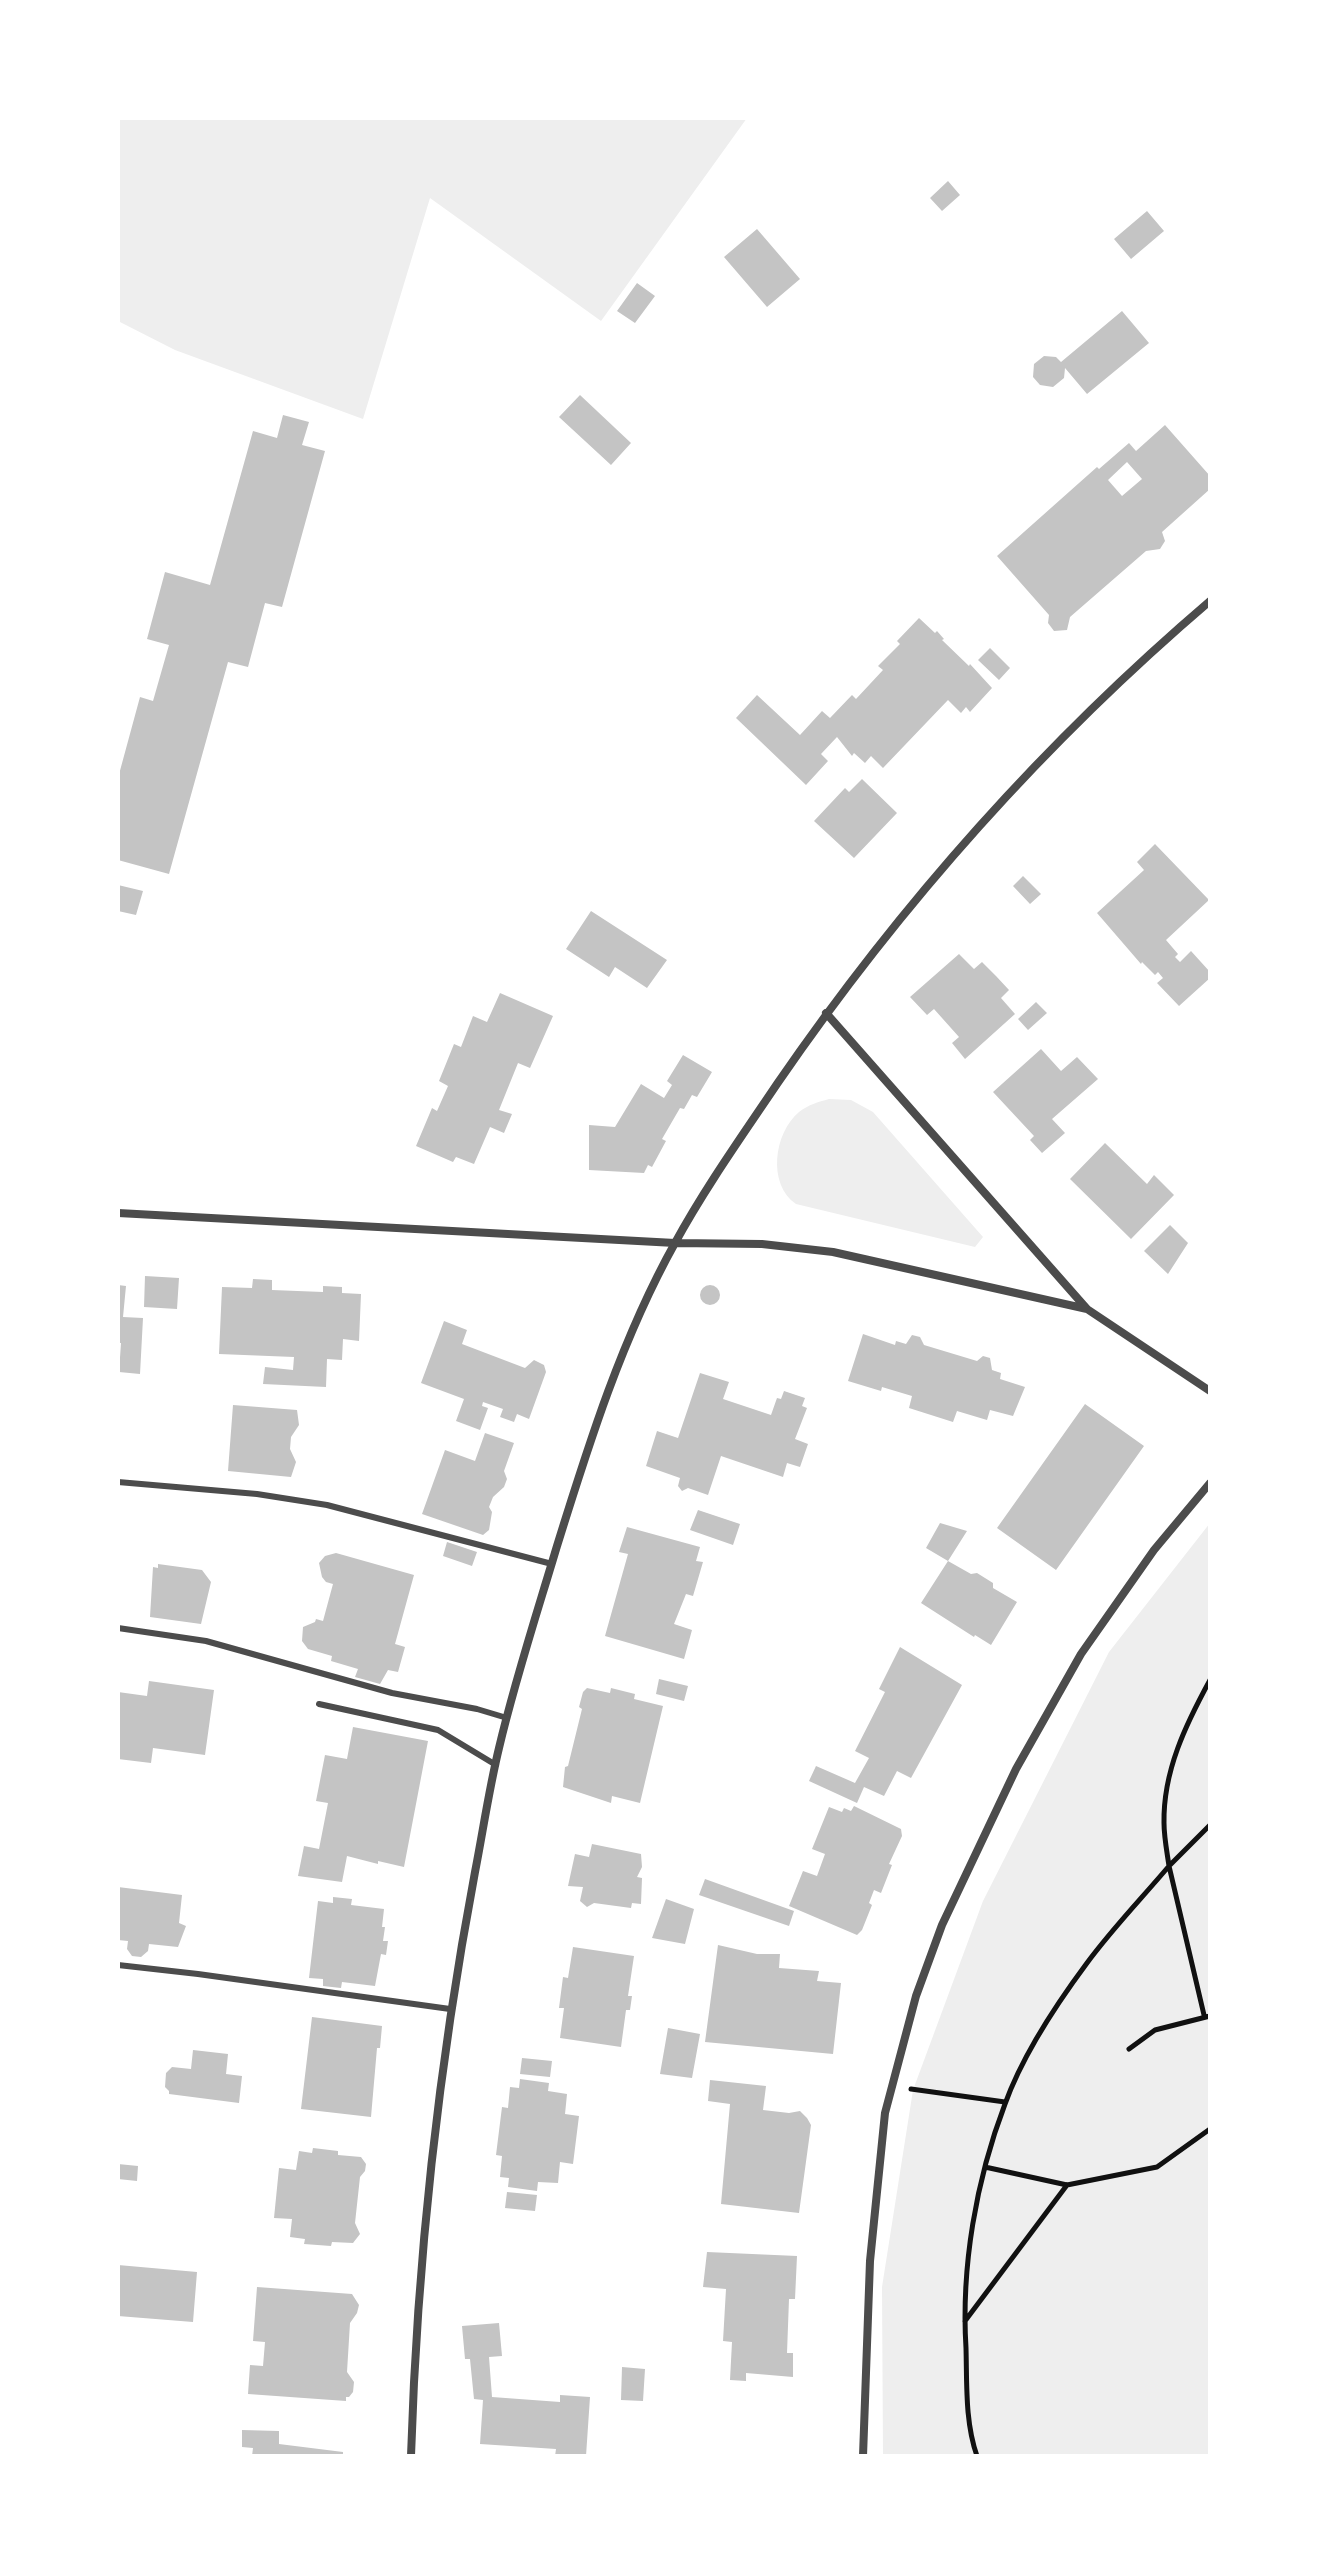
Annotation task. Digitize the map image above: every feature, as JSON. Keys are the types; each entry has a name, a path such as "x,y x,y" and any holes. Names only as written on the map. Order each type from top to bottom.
{"street":[{"path":"411,2456 428,2196 450,2009 496,1765 577,1482 626,1345 675,1243 743,1134 826,1013 964,842 1138,662 1210,601"},
{"path":"826,1013 1087,1309 1210,1391"},
{"path":"118,1213 675,1243 762,1244 833,1252 1087,1309"},
{"path":"863,2456 870,2261 885,2113 916,1996 942,1925 1016,1769 1081,1654 1154,1550 1210,1483"}],"lane":[{"path":"118,1482 257,1494 327,1505 552,1564"},
{"path":"118,1628 206,1641 392,1693 477,1709 507,1718"},
{"path":"319,1704 438,1730 496,1765"},
{"path":"118,1965 450,2009"}],"path":[{"path":"1129,2049 1155,2030 1207,2016 1169,1866 1164,1823 1175,1752 1210,1680"},
{"path":"977,2456 970,2436 964,2322 973,2230 985,2167 1005,2102 1040,2032 1088,1962 1169,1866 1210,1825"},
{"path":"891,2086 1005,2102"},
{"path":"985,2167 1067,2185 1157,2167 1210,2129"},
{"path":"964,2322 1067,2185"}],"shaded area":[{"path":"118,118 747,118 601,321 430,198 363,419 175,350 118,321"},
{"path":"829,1099 851,1100 873,1112 983,1237 975,1247 796,1204 787,1195 781,1184 777,1158 784,1132 799,1112"},
{"path":"1210,1523 1210,2456 883,2456 882,2287 913,2090 983,1901 1109,1652"}],"building":[{"path":"948,181 960,195 942,211 930,198"},
{"path":"1147,211 1164,231 1131,259 1114,239"},
{"path":"757,229 800,279 767,307 724,257"},
{"path":"637,283 655,296 635,323 617,311"},
{"path":"1122,311 1149,343 1087,394 1065,368 1064,378 1053,387 1040,385 1033,377 1034,364 1044,356 1056,357 1061,362"},
{"path":"580,395 631,443 611,465 559,417"},
{"path":"283,415 309,422 302,445 325,451 282,607 265,603 248,667 228,662 169,874 118,860 118,778 140,697 153,701 169,645 147,639 165,572 210,585 253,431 277,438"},
{"path":"1165,425 1210,476 1210,489 1162,532 1165,541 1160,549 1146,551 1070,617 1067,630 1054,631 1048,623 1049,615 997,556 1097,467 1099,469 1129,443 1136,451","holes":["1127,462 1142,479 1122,496 1108,480"]},
{"path":"919,618 935,633 937,631 942,640 992,688 970,712 966,707 961,713 948,700 883,768 871,756 865,763 854,753 852,756 837,737 821,754 828,761 806,785 736,718 757,695 800,735 822,711 830,718 852,695 856,699 883,670 878,666 900,644 897,641"},
{"path":"990,648 1010,668 999,680 978,660"},
{"path":"862,779 897,813 854,858 814,821 845,788 849,792"},
{"path":"1155,844 1209,900 1166,940 1178,954 1175,957 1180,962 1191,951 1210,972 1210,978 1179,1006 1157,983 1163,978 1158,972 1155,975 1141,964 1097,913 1144,870 1137,862"},
{"path":"1023,876 1041,894 1030,904 1013,886"},
{"path":"118,885 143,891 136,915 118,911"},
{"path":"591,911 667,960 647,988 615,967 609,977 566,949"},
{"path":"959,954 974,969 982,962 996,976 1009,990 1001,998 1015,1014 965,1059 952,1043 959,1037 934,1009 927,1015 910,997"},
{"path":"500,993 553,1016 530,1068 518,1063 499,1110 512,1114 504,1133 490,1127 474,1164 456,1157 453,1162 416,1146 432,1108 437,1111 448,1086 439,1081 454,1044 461,1047 473,1016 487,1022"},
{"path":"1036,1002 1047,1013 1028,1030 1018,1019"},
{"path":"1041,1049 1061,1071 1077,1057 1098,1079 1052,1119 1065,1133 1042,1153 1030,1140 1034,1136 993,1092"},
{"path":"683,1055 712,1072 697,1097 692,1095 684,1109 680,1108 662,1139 666,1141 652,1167 648,1165 644,1173 589,1170 589,1125 615,1127 641,1084 664,1098 672,1085 667,1081"},
{"path":"1105,1143 1147,1184 1154,1175 1174,1195 1131,1239 1070,1179"},
{"path":"1170,1225 1188,1243 1168,1274 1144,1251"},
{"path":"145,1276 179,1278 177,1309 144,1307"},
{"path":"253,1279 272,1280 272,1290 323,1292 323,1286 342,1287 342,1293 361,1294 359,1341 343,1339 342,1360 327,1359 326,1387 263,1384 265,1367 293,1370 294,1357 219,1354 222,1287 252,1288"},
{"path":"118,1285 126,1286 123,1317 143,1318 140,1374 119,1372"},
{"path":"710,1285 717,1288 720,1295 717,1302 710,1305 703,1302 700,1295 703,1288"},
{"path":"444,1321 467,1330 462,1344 525,1368 534,1360 544,1365 546,1372 529,1419 517,1414 514,1422 500,1417 503,1409 483,1402 482,1406 488,1408 480,1430 456,1421 464,1399 421,1383"},
{"path":"863,1334 895,1345 896,1341 906,1344 912,1335 920,1337 924,1345 977,1361 983,1356 990,1358 992,1370 1001,1373 1000,1379 1025,1387 1013,1416 990,1410 987,1420 957,1411 953,1422 909,1408 912,1396 848,1381"},
{"path":"700,1373 729,1382 723,1399 771,1415 777,1398 781,1399 784,1391 805,1398 802,1406 807,1408 795,1439 808,1444 800,1467 787,1463 783,1477 721,1456 708,1495 688,1488 682,1491 678,1486 680,1478 646,1466 657,1431 678,1438"},
{"path":"1085,1404 1144,1446 1056,1570 997,1528"},
{"path":"233,1405 297,1410 299,1425 291,1437 290,1449 296,1462 291,1477 228,1471"},
{"path":"485,1433 514,1443 504,1471 507,1479 504,1487 493,1497 489,1507 492,1512 489,1530 483,1535 422,1514 445,1450 475,1461"},
{"path":"698,1510 740,1524 733,1545 690,1530"},
{"path":"940,1523 967,1531 948,1561 926,1548"},
{"path":"627,1527 700,1547 696,1561 703,1562 693,1596 686,1594 674,1624 692,1630 684,1659 605,1636 628,1554 619,1552"},
{"path":"447,1542 477,1552 472,1566 443,1556"},
{"path":"336,1553 414,1575 395,1644 405,1647 398,1672 388,1670 380,1684 355,1677 358,1669 331,1661 332,1656 308,1649 302,1641 303,1627 316,1619 323,1621 333,1584 322,1577 319,1563 325,1556"},
{"path":"948,1561 971,1574 977,1573 993,1583 993,1588 1017,1602 991,1645 921,1603"},
{"path":"158,1564 202,1570 211,1582 201,1624 150,1617 153,1567 158,1568"},
{"path":"900,1647 962,1685 911,1778 897,1771 884,1796 864,1787 857,1803 809,1781 816,1766 855,1783 869,1758 855,1751 885,1692 879,1689"},
{"path":"659,1679 688,1686 684,1701 656,1694"},
{"path":"149,1681 214,1690 205,1755 153,1748 151,1763 118,1759 118,1692 147,1696"},
{"path":"587,1688 610,1693 611,1688 635,1694 634,1699 663,1706 640,1803 612,1796 611,1803 563,1787 565,1767 568,1766 582,1709 579,1707"},
{"path":"353,1727 428,1741 404,1867 347,1856 342,1882 298,1876 304,1846 319,1849 328,1803 316,1801 325,1755 347,1759"},
{"path":"854,1806 901,1829 902,1836 889,1864 892,1865 881,1893 874,1890 869,1903 872,1905 857,1935 789,1906 803,1871 817,1876 825,1854 812,1849 829,1807 842,1812 844,1808 851,1811"},
{"path":"592,1844 641,1854 642,1867 637,1877 642,1878 641,1904 632,1903 631,1908 594,1903 587,1907 580,1901 583,1887 568,1886 575,1854 589,1857"},
{"path":"705,1879 794,1911 789,1926 699,1895"},
{"path":"118,1887 182,1895 179,1923 186,1926 178,1947 149,1944 148,1951 141,1957 132,1956 127,1949 128,1941 118,1940"},
{"path":"333,1897 352,1899 351,1905 384,1909 383,1941 388,1941 386,1955 381,1954 375,1986 342,1982 341,1988 323,1986 323,1979 309,1978 318,1901 333,1903"},
{"path":"666,1899 694,1909 685,1944 652,1938"},
{"path":"718,1945 757,1954 780,1954 779,1968 819,1971 817,1981 841,1983 833,2054 705,2042"},
{"path":"573,1947 634,1956 628,1996 632,1996 630,2010 626,2010 621,2047 560,2038 564,2008 559,2008 563,1977 568,1978"},
{"path":"312,2017 382,2026 371,2117 301,2109"},
{"path":"668,2028 700,2034 692,2078 660,2074"},
{"path":"193,2050 228,2054 226,2074 242,2076 239,2103 169,2094 165,2087 166,2073 172,2067 191,2069"},
{"path":"522,2058 552,2061 550,2077 520,2074"},
{"path":"520,2079 549,2083 548,2091 567,2094 565,2114 579,2116 573,2164 560,2162 558,2183 538,2182 537,2191 508,2187 509,2178 500,2177 502,2156 496,2155 502,2107 508,2108 510,2087 519,2088"},
{"path":"710,2080 766,2086 763,2110 800,2111 807,2118 811,2125 799,2213 721,2204 730,2104 708,2101"},
{"path":"313,2148 361,2157 366,2164 360,2177 355,2223 360,2234 353,2243 332,2242 331,2246 304,2244 305,2239 290,2237 292,2219 274,2218 279,2168 296,2170 299,2151 312,2153"},
{"path":"118,2164 138,2166 137,2181 118,2179"},
{"path":"507,2192 537,2195 535,2211 505,2208"},
{"path":"707,2252 797,2256 795,2299 789,2299 787,2353 793,2353 793,2377 746,2373 746,2381 730,2380 732,2342 723,2341 726,2289 703,2287"},
{"path":"118,2265 197,2272 193,2322 118,2316"},
{"path":"257,2287 352,2294 359,2305 350,2323 347,2372 354,2382 353,2392 346,2397 346,2401 248,2394 250,2365 263,2366 265,2342 253,2341"},
{"path":"499,2323 502,2356 489,2357 492,2397 560,2402 560,2395 590,2397 586,2456 555,2456 556,2449 480,2444 483,2400 474,2399 470,2359 465,2359 462,2326"},
{"path":"622,2367 645,2369 643,2401 621,2400"},
{"path":"242,2430 279,2431 279,2444 343,2452 343,2456 252,2456 253,2448 242,2447"}]}
